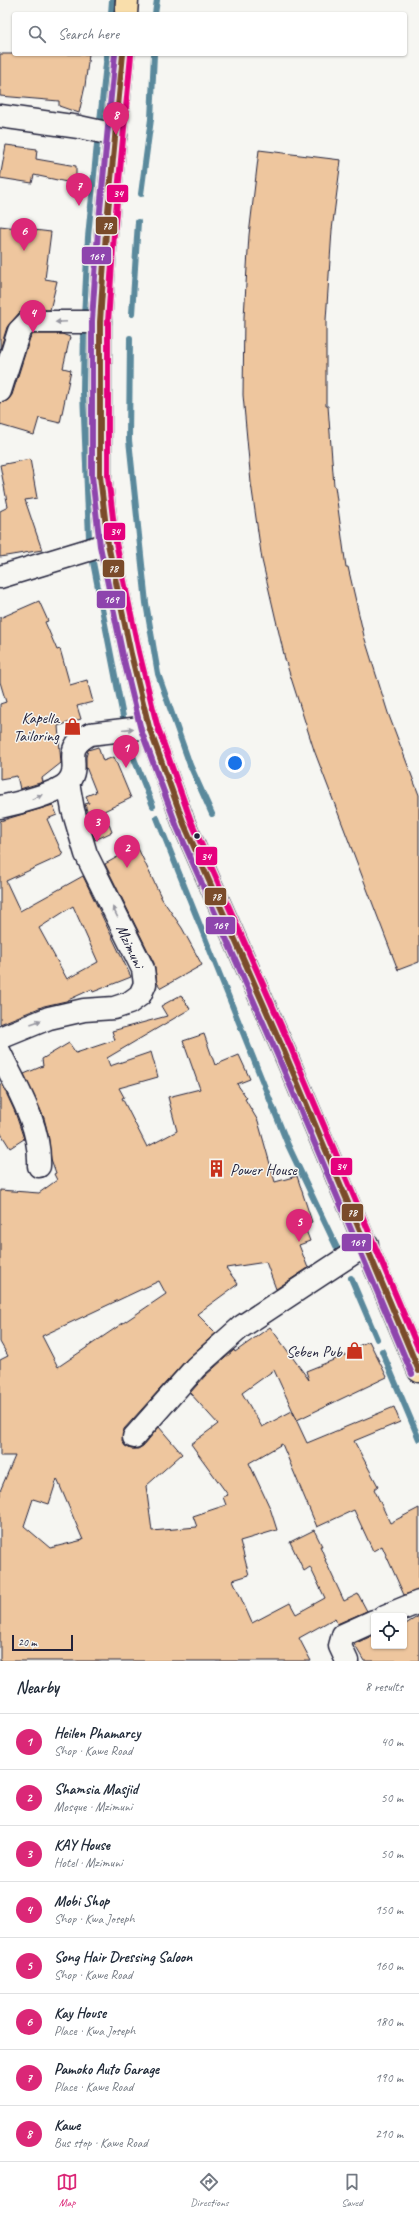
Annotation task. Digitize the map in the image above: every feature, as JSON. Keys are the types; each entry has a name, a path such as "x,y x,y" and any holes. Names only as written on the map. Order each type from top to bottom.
{"main road":[{"path":"126,12 127,0"},
{"path":"123,56 106,232 100,322 100,476 108,544 131,654 149,727 184,824 367,1244 419,1370"}],"street":[{"path":"0,116 79,127 116,135"},
{"path":"0,391 19,331 28,322 100,322"},
{"path":"0,576 108,544"},
{"path":"0,807 28,801 68,782 73,773 73,750 83,738 98,732 149,727"},
{"name":"Mzimuni","path":"0,1038 49,1018 84,1010 114,1008 129,1003 140,995 145,984 143,969 84,848 73,810 68,782"},
{"path":"0,1053 35,1129 40,1152 39,1166"},
{"path":"134,1437 196,1367 241,1327 367,1244"},
{"path":"392,1613 419,1602"},
{"path":"347,1661 340,1646 343,1635 371,1622"}],"building":[{"path":"0,54 12,54 12,56 89,56 85,86 79,113 59,106 59,101 0,96"},
{"path":"6,145 37,149 36,159 76,166 76,184 34,175 32,183 0,178"},
{"path":"259,150 341,160 332,230 326,320 326,406 328,406 334,486 346,567 348,567 364,636 388,713 419,795 419,962 398,970 314,750 285,659 262,560 251,483 243,395 244,317 249,235"},
{"path":"0,226 51,232 45,279 57,281 50,310 28,310 19,313 7,327 0,350"},
{"path":"33,334 62,334 70,337 63,368 71,370 60,423 39,418 34,435 0,425 0,403 8,400 12,395 30,338"},
{"path":"30,459 37,498 25,500 42,550 0,557 0,511 8,507 0,465"},
{"path":"39,601 48,621 45,622 57,650 60,649 70,685 87,680 93,702 77,706 81,719 58,726 61,763 42,778 43,782 20,789 17,776 0,779 0,704 6,702 0,682 0,618"},
{"path":"98,747 103,761 114,757 131,798 104,811 112,832 95,840 85,804 89,803 86,796 96,792 86,767 86,757 88,750"},
{"path":"53,805 57,815 47,819 63,855 6,881 20,911 83,876 131,977 93,992 92,989 66,1001 44,1006 0,1024 0,821","holes":["73,906 98,962 67,979 39,928"]},
{"path":"137,846 162,899 182,928 202,965 161,988 157,983 154,963 105,864"},
{"path":"181,995 190,1009 107,1058 110,1066 151,1052 158,1077 119,1088 124,1097 122,1098 147,1147 177,1131 168,1097 200,1089 183,1041 204,1034 215,1065 239,1055 250,1079 237,1084 247,1098 245,1099 258,1121 275,1182 297,1176 312,1222 304,1225 310,1241 299,1245 308,1268 276,1289 266,1262 226,1268 238,1284 197,1314 216,1333 187,1359 124,1429 122,1441 125,1446 131,1449 138,1449 143,1446 159,1427 182,1454 146,1486 152,1531 197,1527 193,1516 226,1505 223,1497 228,1495 191,1444 218,1424 190,1393 205,1376 234,1350 235,1352 270,1327 309,1380 306,1371 351,1353 350,1350 369,1341 387,1377 297,1420 274,1370 242,1393 262,1427 292,1411 307,1443 394,1407 400,1422 354,1441 378,1486 374,1489 390,1523 419,1508 419,1590 404,1595 382,1546 373,1551 354,1510 317,1527 282,1444 249,1463 270,1508 277,1530 240,1541 249,1575 233,1580 252,1623 290,1603 296,1614 325,1598 310,1567 304,1571 290,1542 314,1530 322,1546 320,1546 325,1560 344,1601 358,1594 367,1611 337,1624 335,1618 299,1638 311,1661 0,1661 0,1491 15,1456 0,1456 0,1360 8,1356 0,1342 0,1190 39,1193 57,1180 54,1174 56,1173 51,1159 48,1134 44,1118 24,1074 43,1066 42,1059 69,1043 76,1053 115,1040 112,1031 167,1016 161,1006","holes":["159,1281 166,1294 58,1367 42,1336","57,1479 83,1540 50,1548 24,1526 33,1499 49,1504"]},
{"path":"0,1084 2,1084 15,1112 24,1139 10,1148 0,1132"},
{"path":"419,1616 419,1661 364,1661 354,1644 371,1636 371,1649 407,1649 407,1623"}],"waterway":[{"path":"111,12 112,0"},
{"path":"155,12 157,0"},
{"path":"100,121 107,56"},
{"path":"141,194 151,119 154,56"},
{"path":"84,318 88,237 97,144"},
{"path":"132,314 138,222"},
{"path":"84,326 83,392 89,538"},
{"path":"130,338 129,440 146,603 158,674 190,765 212,814"},
{"path":"92,557 125,727"},
{"path":"127,741 153,806"},
{"path":"157,818 288,1145 337,1248"},
{"path":"351,1278 377,1339"},
{"path":"382,1351 419,1439"}],"transit line":[{"name":"169","path":"115,56 98,231 92,321 92,476 100,546 123,656 141,730 177,827 277,1054 412,1374"},
{"name":"78","path":"123,56 106,232 100,322 100,476 108,544 131,654 149,727 184,824 284,1051 419,1371"},
{"name":"34","path":"131,56 114,233 108,322 108,476 116,543 139,652 157,725 191,821 291,1048 419,1350"}],"place":[{"name":"Kawe","path":"116,135"},
{"name":"Pamoko Auto Garage","path":"79,206"},
{"name":"Kay House","path":"24,251"},
{"name":"Mobi Shop","path":"33,333"},
{"name":"Kapella Tailoring","path":"72,726"},
{"name":"Heilen Phamarcy","path":"126,768"},
{"name":"KAY House","path":"97,842"},
{"name":"Shamsia Masjid","path":"127,868"},
{"name":"Power House","path":"217,1169"},
{"name":"Song Hair Dressing Saloon","path":"299,1242"},
{"name":"Seben Pub","path":"355,1351"}]}
